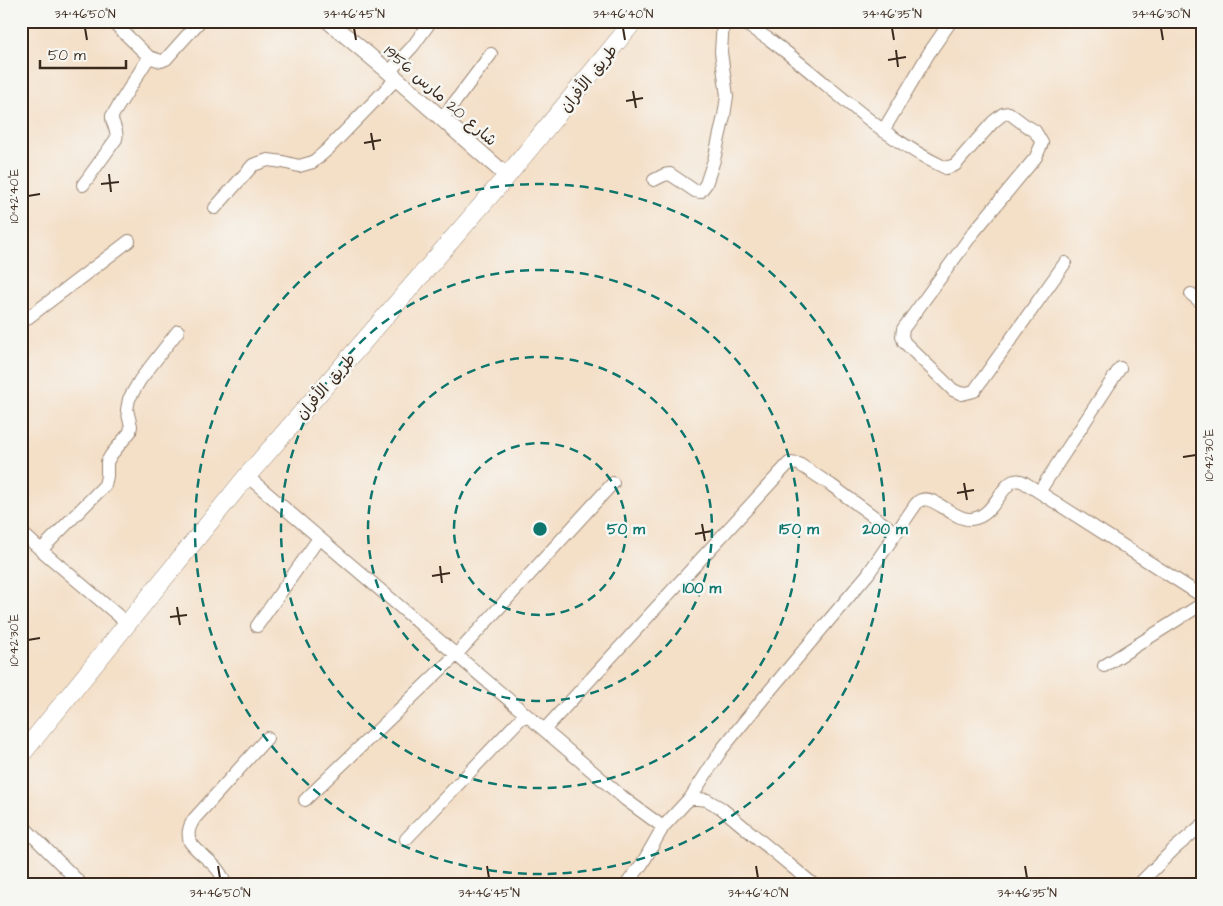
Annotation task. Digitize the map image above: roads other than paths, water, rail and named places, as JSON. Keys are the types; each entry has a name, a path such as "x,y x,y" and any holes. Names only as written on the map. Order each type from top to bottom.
{"main road":[{"name":"طريق الأفران","path":"21,755 247,476 507,176 634,21"}],"street":[{"path":"112,21 149,57 161,61 166,59 200,21"},
{"name":"شارع 20 مارس 1956","path":"328,21 507,176"},
{"path":"215,208 253,165 268,160 299,166 313,162 327,150 392,75 431,21"},
{"path":"654,180 670,174 695,191 700,192 706,184 714,160 727,96 722,52 723,21"},
{"path":"741,21 770,40 883,131 932,162 946,168 955,165 993,122 1003,114 1009,113 1035,131 1042,143 1036,157 973,233 904,329 902,336 904,342 953,390 962,394 974,391 1065,263"},
{"path":"883,131 929,53 951,21"},
{"path":"442,119 491,54"},
{"path":"83,185 116,139 118,135 111,120 112,116 149,57"},
{"path":"21,323 129,241"},
{"path":"1191,294 1202,303"},
{"path":"41,550 105,485 107,462 130,432 131,426 127,404 140,380 178,331"},
{"path":"1038,492 1120,368"},
{"path":"544,730 790,463 798,464 831,484 896,533"},
{"path":"247,476 626,800 663,827"},
{"path":"626,885 642,864 663,827 689,800 722,749 868,574 920,500 933,501 960,518 970,520 979,517 991,508 1008,484 1014,481 1021,481 1202,596"},
{"path":"305,800 456,655 613,483"},
{"path":"21,532 127,623"},
{"path":"257,626 319,538"},
{"path":"1104,666 1202,604"},
{"path":"406,839 525,714"},
{"path":"224,885 222,877 215,867 190,842 188,830 194,819 267,738"},
{"path":"689,800 707,800 721,808 809,883"},
{"path":"21,824 82,885"},
{"path":"1138,885 1173,850 1202,825"}]}
